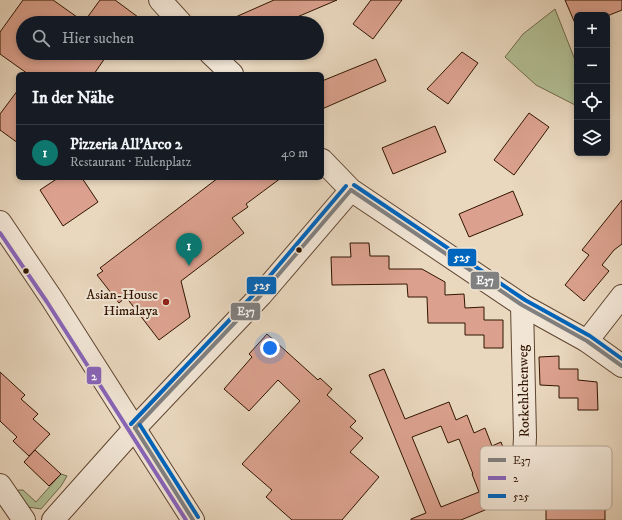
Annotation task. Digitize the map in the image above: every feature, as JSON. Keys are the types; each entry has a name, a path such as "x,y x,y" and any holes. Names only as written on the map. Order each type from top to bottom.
{"street":[{"path":"160,0 175,16"},
{"path":"217,60 230,72"},
{"path":"324,162 351,190 522,306 587,341 622,366"},
{"path":"53,520 135,428 261,295 351,190"},
{"path":"0,222 135,428 193,520"},
{"path":"587,341 622,296"},
{"name":"Rotkehlchenweg","path":"522,306 525,446"},
{"path":"0,485 24,520"}],"green space":[{"path":"555,9 574,57 574,104 536,85 505,57 523,34"},
{"path":"61,474 67,476 61,486 41,509 28,507 16,494 18,490 23,490 36,502"}],"building":[{"path":"23,0 53,0 76,16 16,16 16,60 104,60 95,72 25,72 0,54 0,32"},
{"path":"100,0 115,0 137,16 88,16"},
{"path":"274,0 337,0 299,16 238,16"},
{"path":"371,0 402,0 373,39 353,24"},
{"path":"565,0 622,0 622,10 610,15 610,12 574,12 574,21"},
{"path":"462,52 478,63 448,104 427,89"},
{"path":"376,59 386,81 324,108 324,80"},
{"path":"16,93 16,142 0,130 0,114"},
{"path":"529,113 549,127 514,175 494,160"},
{"path":"435,126 446,152 393,174 382,148"},
{"path":"55,180 83,180 98,202 63,226 40,190"},
{"path":"215,180 278,180 246,204 248,207 232,218 244,233 181,281 190,317 159,340 126,297 119,303 97,275 103,271 100,268"},
{"path":"513,191 523,215 469,237 459,214"},
{"path":"622,200 622,244 614,250 602,265 609,271 584,301 565,285 589,255 582,250"},
{"path":"350,243 369,243 370,256 389,256 389,269 422,269 445,282 445,295 464,294 465,308 484,307 484,320 503,320 503,348 484,348 484,335 465,335 465,323 428,323 427,297 408,297 407,284 332,285 331,257 351,257"},
{"path":"267,334 318,380 320,378 332,389 327,395 356,421 350,427 363,438 350,452 379,477 342,520 292,520 266,497 272,490 242,464 300,401 278,380 249,411 224,389 252,357 249,354"},
{"path":"559,356 559,369 578,369 578,380 597,382 598,410 578,410 578,398 559,398 559,386 540,385 539,357"},
{"path":"384,369 405,419 449,402 456,420 467,415 474,433 485,428 492,446 480,446 480,510 485,510 461,520 411,520 426,513 369,375","holes":["441,426 448,443 459,439 479,492 441,507 412,437"]},
{"path":"0,372 25,395 21,399 38,414 33,419 50,434 29,456 13,441 17,437 0,421"},
{"path":"501,442 503,446 492,446"},
{"path":"35,450 61,474 49,486 24,462"},
{"path":"546,510 605,510 605,520 546,520"}],"transit line":[{"name":"525","path":"354,185 525,300 590,336 622,359"},
{"name":"525","path":"131,424 257,291 346,186"},
{"name":"E37","path":"351,190 522,305 587,341 622,366"},
{"name":"E37","path":"135,428 261,295 351,190"},
{"name":"2","path":"0,233 47,302 186,520"},
{"name":"525","path":"140,425 198,517"},
{"name":"E37","path":"135,428 193,520"}],"place":[{"name":"Pizzeria All’Arco 2","path":"189,266"},
{"name":"Asian-House Himalaya","path":"166,302"}]}
